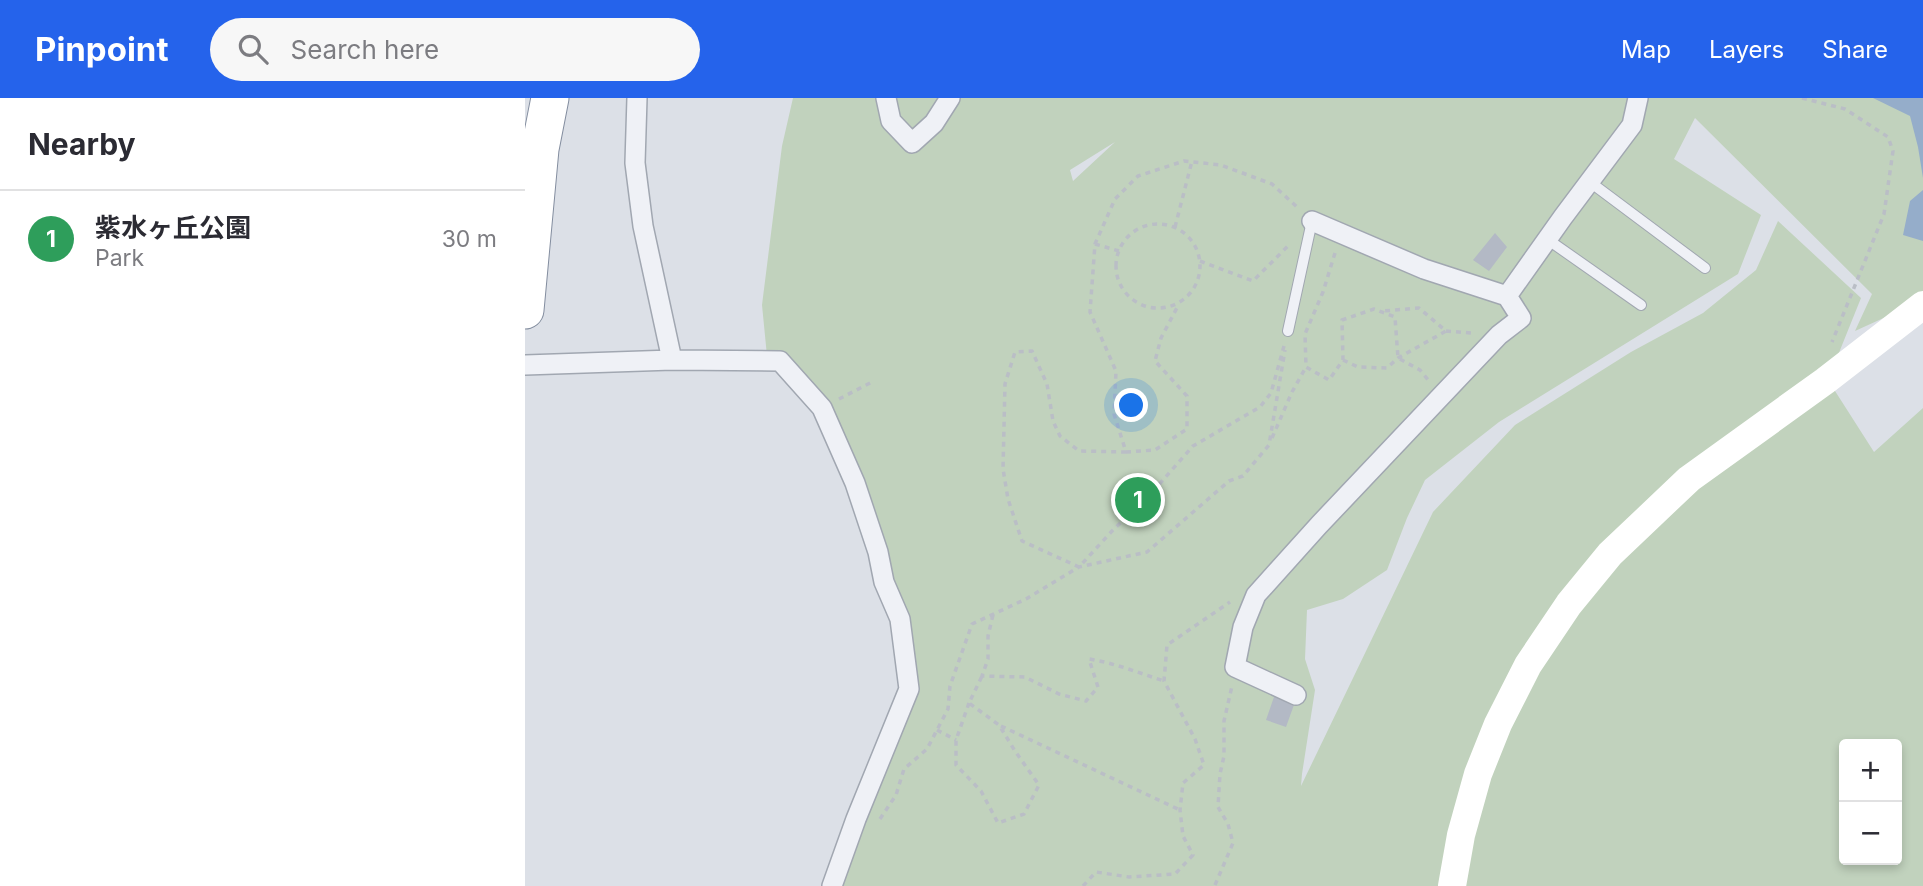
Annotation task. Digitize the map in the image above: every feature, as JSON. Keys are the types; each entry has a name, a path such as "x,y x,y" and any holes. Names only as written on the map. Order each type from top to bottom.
{"highway":[{"path":"525,310 532,149 550,98"}],"street":[{"path":"637,98 635,163 643,226 672,360"},
{"path":"886,98 891,121 912,143 934,123 950,98"},
{"path":"1507,296 1632,125 1638,98"},
{"path":"1296,695 1235,667 1244,627 1256,596 1319,525 1499,335 1521,318 1507,296 1424,269 1312,221"},
{"path":"1452,886 1461,835 1474,786 1498,724 1528,664 1569,604 1611,554 1689,479 1825,382 1923,305"},
{"path":"525,365 672,360 780,361 822,408 855,483 878,552 884,582 900,619 909,689 832,886"}],"lane":[{"path":"1590,182 1705,268"},
{"path":"1288,331 1312,221"},
{"path":"1547,239 1641,305"}],"path":[{"path":"1802,98 1845,109 1888,137 1893,151 1884,214 1826,359 1825,382"},
{"path":"1126,452 1114,414 1116,371 1090,312 1095,244 1115,199 1138,176 1184,160 1221,164 1272,184 1312,221 1253,281 1200,261"},
{"path":"1175,228 1192,161"},
{"path":"1161,224 1175,228 1187,236 1196,247 1200,261 1196,285 1189,295 1166,307 1152,308 1138,304 1126,295 1115,269 1123,242 1134,231 1147,226 1161,224"},
{"path":"1179,302 1161,338 1155,361 1188,396 1188,429 1155,450 1079,451 1060,436 1053,421 1047,384 1032,351 1015,352 1006,384 1003,469 1009,499 1023,541 1079,567 1147,552 1229,481 1243,476 1269,445 1306,367 1305,334 1323,292 1341,234"},
{"path":"1095,244 1119,251"},
{"path":"1306,367 1329,380 1343,360 1342,320 1374,309 1395,317 1398,358"},
{"path":"1343,360 1358,367 1387,368 1398,358 1446,331 1419,309 1381,311"},
{"path":"1269,445 1288,331"},
{"path":"856,819 880,820 896,795 904,769 927,749 948,709 950,686 972,624 1026,599 1079,567 1193,446 1260,407 1271,393 1288,331"},
{"path":"1398,358 1420,370 1441,397"},
{"path":"822,408 872,382"},
{"path":"1083,886 1096,872 1129,877 1175,874 1193,855 1183,836 1180,810 1183,783 1205,765 1195,739 1164,681 1167,645 1237,598"},
{"path":"993,615 989,659 956,740 956,765 981,791 998,823 1024,814 1039,785 999,725"},
{"path":"982,676 1025,677 1059,694 1086,701 1098,687 1089,659 1109,662 1164,681"},
{"path":"1215,885 1233,843 1228,824 1218,807 1224,757 1224,721 1235,667"},
{"path":"969,704 999,725 1180,810"},
{"path":"937,730 956,740"}],"green space":[{"path":"793,98 1923,98 1923,300 1855,331 1872,294 1695,118 1674,159 1761,215 1738,274 1499,422 1425,480 1387,570 1343,599 1307,610 1305,659 1315,690 1301,786 1433,512 1515,425 1631,352 1703,313 1756,270 1778,221 1861,298 1828,380 1874,452 1923,408 1923,886 832,886 909,689 900,619 811,384 767,356 762,305 782,146","holes":["1115,142 1073,181 1070,170"]}],"water":[{"path":"1873,98 1923,98 1923,178 1910,116"},
{"path":"1923,190 1923,241 1903,235 1910,201"}],"building":[{"path":"1495,233 1507,247 1489,271 1473,260"},
{"path":"1275,694 1295,702 1286,727 1266,720"}],"place":[{"name":"紫水ヶ丘公園","path":"1138,500"}]}
